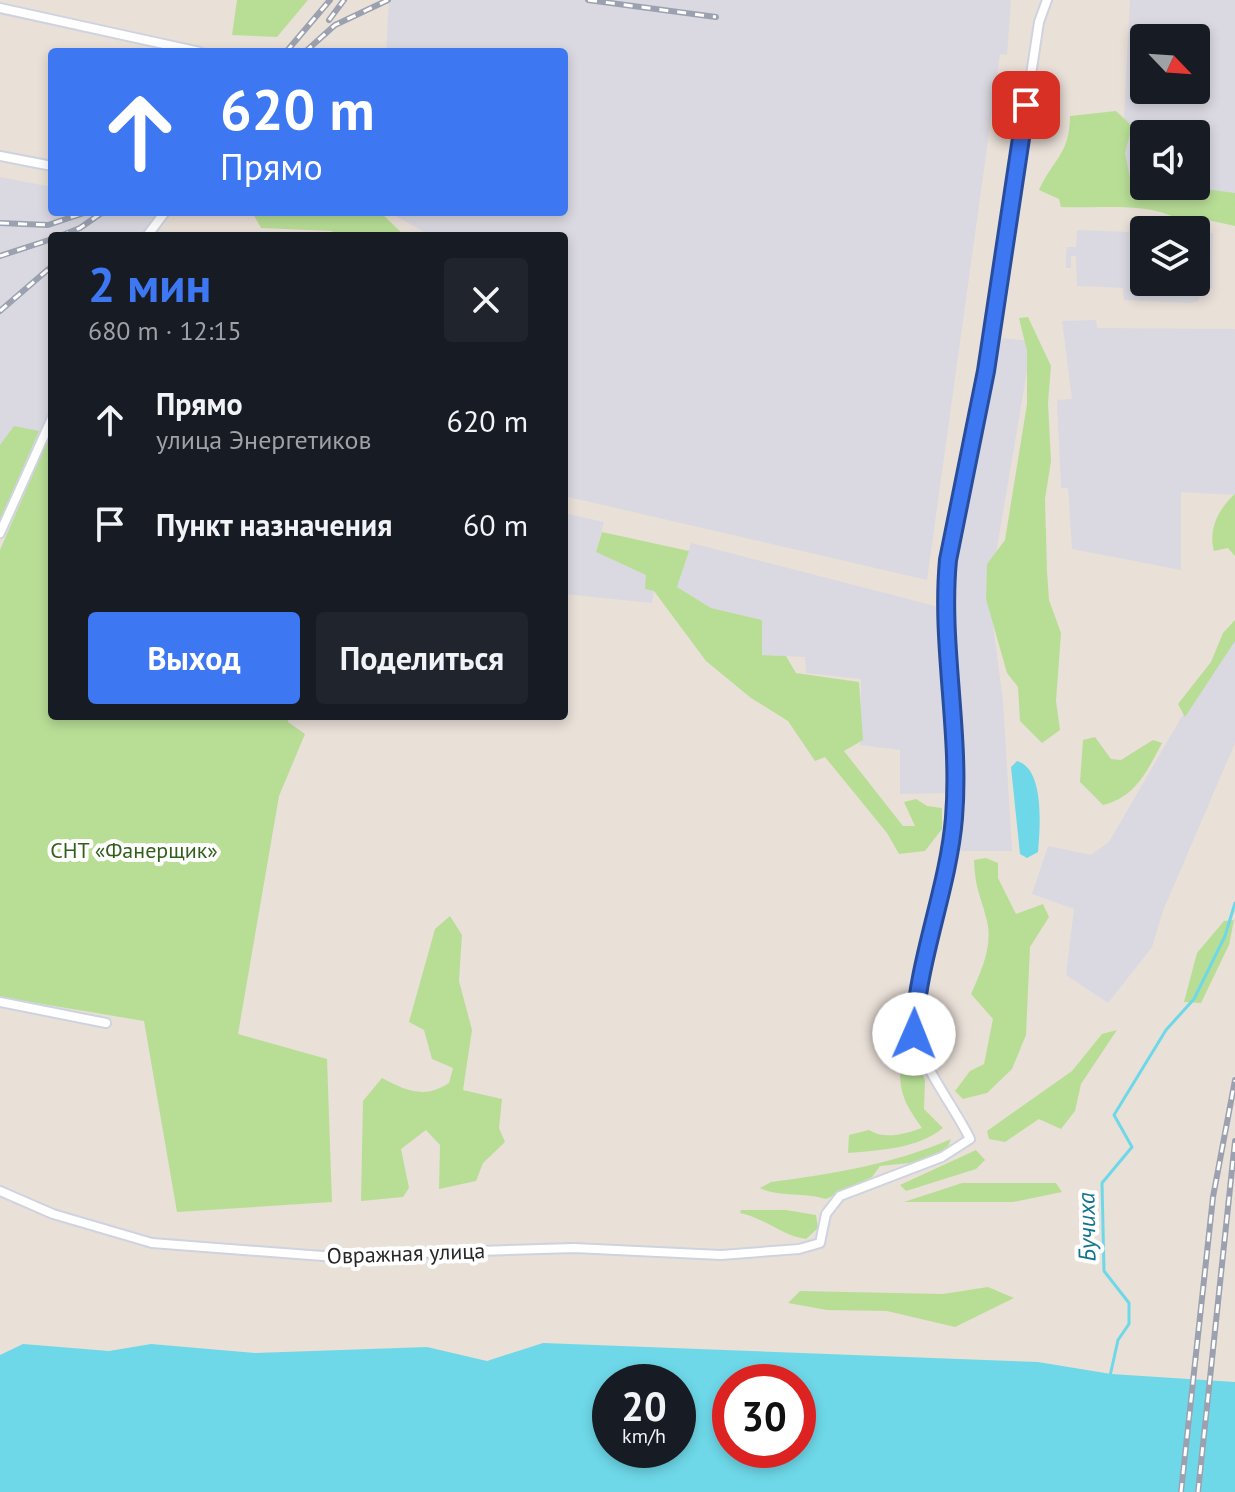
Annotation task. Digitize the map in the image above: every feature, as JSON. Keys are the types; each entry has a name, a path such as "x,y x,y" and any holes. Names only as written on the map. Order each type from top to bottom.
{"street":[{"name":"Овражная улица","path":"0,1191 53,1214 152,1243 323,1256 574,1248 721,1255 799,1249 820,1243 826,1214 840,1196 942,1157 970,1139 914,1034 915,993 954,816 953,694 945,588 948,560 986,371 1039,22 1047,0"},
{"path":"0,8 192,48"},
{"path":"0,156 48,165"},
{"path":"0,533 48,427"},
{"path":"0,1002 106,1023"}],"shaded area":[{"path":"389,0 1011,0 1007,55 1000,54 927,580 568,497 568,232 424,232 396,216 568,216 568,48 386,48"},
{"path":"1130,0 1235,0 1235,213 1160,200 1210,200 1210,120 1130,120 1130,195 1120,193"},
{"path":"0,177 48,186 48,216 159,216 146,232 48,232 48,415 0,520"},
{"path":"1130,222 1130,296 1200,296 1198,301 1124,300 1123,288 1077,286 1076,256 1071,256 1071,268 1066,268 1066,255 1067,247 1076,247 1077,230 1129,232"},
{"path":"1210,233 1213,233 1210,288"},
{"path":"1096,320 1097,328 1235,329 1235,495 1181,492 1181,570 1072,549 1068,488 1061,488 1057,400 1072,399 1062,321"},
{"path":"1002,338 1032,341 989,595 1003,701 1012,851 959,851 948,590 966,482"},
{"path":"568,514 604,522 596,552 647,575 654,591 652,603 568,594"},
{"path":"691,543 943,608 947,793 900,794 900,750 860,745 861,679 806,673 805,657 762,655 762,620 711,608 677,587"},
{"path":"1235,625 1235,743 1163,911 1152,947 1108,1003 1066,975 1074,909 1032,894 1048,846 1091,855 1109,842"}],"green space":[{"path":"237,0 308,0 277,37 232,35"},
{"path":"1116,111 1130,124 1125,153 1130,200 1210,200 1210,190 1235,193 1235,226 1210,221 1210,216 1171,216 1139,208 1061,207 1059,199 1039,190 1064,148 1070,116"},
{"path":"254,216 384,216 401,232 333,232 261,228"},
{"path":"1028,317 1051,366 1048,403 1051,461 1045,499 1047,572 1049,600 1061,633 1056,701 1060,730 1042,743 1020,721 1018,687 1007,673 986,599 987,564 1005,540 1027,404 1027,351 1019,318"},
{"path":"14,426 39,431 0,520 0,445"},
{"name":"СНТ «Фанерщик»","path":"48,439 48,720 288,720 305,734 279,796 238,1034 327,1059 332,1202 177,1212 144,1021 0,997 0,550"},
{"path":"1235,494 1235,556 1228,548 1214,551 1212,535 1220,512"},
{"path":"602,532 689,551 677,587 711,608 762,620 762,655 786,656 796,673 859,682 863,740 844,751 903,826 915,826 904,802 916,799 927,806 942,808 942,829 925,851 899,854 887,833 825,757 815,761 788,721 751,698 706,661 654,591 645,589 646,575 596,552"},
{"path":"1235,620 1235,641 1185,717 1178,704 1211,662 1223,633"},
{"path":"1095,737 1111,759 1121,760 1153,740 1162,743 1139,782 1124,796 1103,805 1080,782 1083,740"},
{"path":"986,858 998,863 998,878 1016,914 1043,904 1049,917 1030,947 1026,1035 1012,1069 987,1093 963,1099 955,1091 970,1071 984,1064 993,1019 971,994 982,968 988,940 974,860"},
{"path":"450,916 462,935 459,981 472,1030 463,1090 502,1099 499,1128 505,1142 483,1163 476,1181 439,1189 440,1145 426,1130 401,1149 409,1188 403,1197 361,1201 363,1101 382,1078 399,1087 424,1092 449,1083 453,1068 432,1059 424,1030 409,1022 435,929"},
{"path":"1234,920 1229,945 1201,1003 1184,1002 1197,953 1224,921"},
{"path":"1117,1030 1081,1084 1075,1111 1061,1129 1039,1119 1005,1142 989,1139 987,1131 1072,1071 1102,1034"},
{"path":"916,1061 925,1080 924,1109 943,1128 910,1144 848,1153 849,1135 869,1130 882,1135 895,1135 922,1128 906,1103 900,1075"},
{"path":"951,1139 947,1149 919,1162 880,1166 872,1177 826,1199 775,1193 760,1188 771,1182 885,1161"},
{"path":"976,1150 985,1160 976,1169 906,1191 900,1185"},
{"path":"962,1183 1056,1183 1062,1192 1013,1202 904,1202"},
{"path":"741,1210 786,1210 816,1215 818,1228 806,1239 797,1237 740,1213"},
{"path":"988,1287 1014,1298 955,1327 887,1311 827,1310 788,1303 800,1291 943,1294"}],"water":[{"path":"1017,761 1026,766 1032,775 1039,800 1038,852 1027,858 1020,854 1011,767"},
{"path":"543,1343 1038,1362 1111,1374 1235,1382 1235,1492 0,1492 0,1355 23,1344 109,1351 151,1344 255,1353 427,1347 487,1361"}],"waterway":[{"name":"Бучиха","path":"1110,1376 1118,1340 1129,1324 1129,1303 1104,1271 1102,1183 1132,1147 1114,1115 1166,1030 1194,999 1225,936 1235,903"}],"railway":[{"path":"289,48 330,0"},
{"path":"329,20 344,0"},
{"path":"309,48 335,25 388,0"},
{"path":"588,0 716,17"},
{"path":"0,223 48,225 75,216"},
{"path":"70,232 97,216"},
{"path":"0,256 48,240"},
{"path":"0,311 48,269"},
{"path":"1181,1492 1213,1197 1235,1080"},
{"path":"1198,1492 1235,1141"}],"route":[{"path":"914,1034 915,993 954,822 953,694 945,588 948,560 986,371 1026,105"}]}
